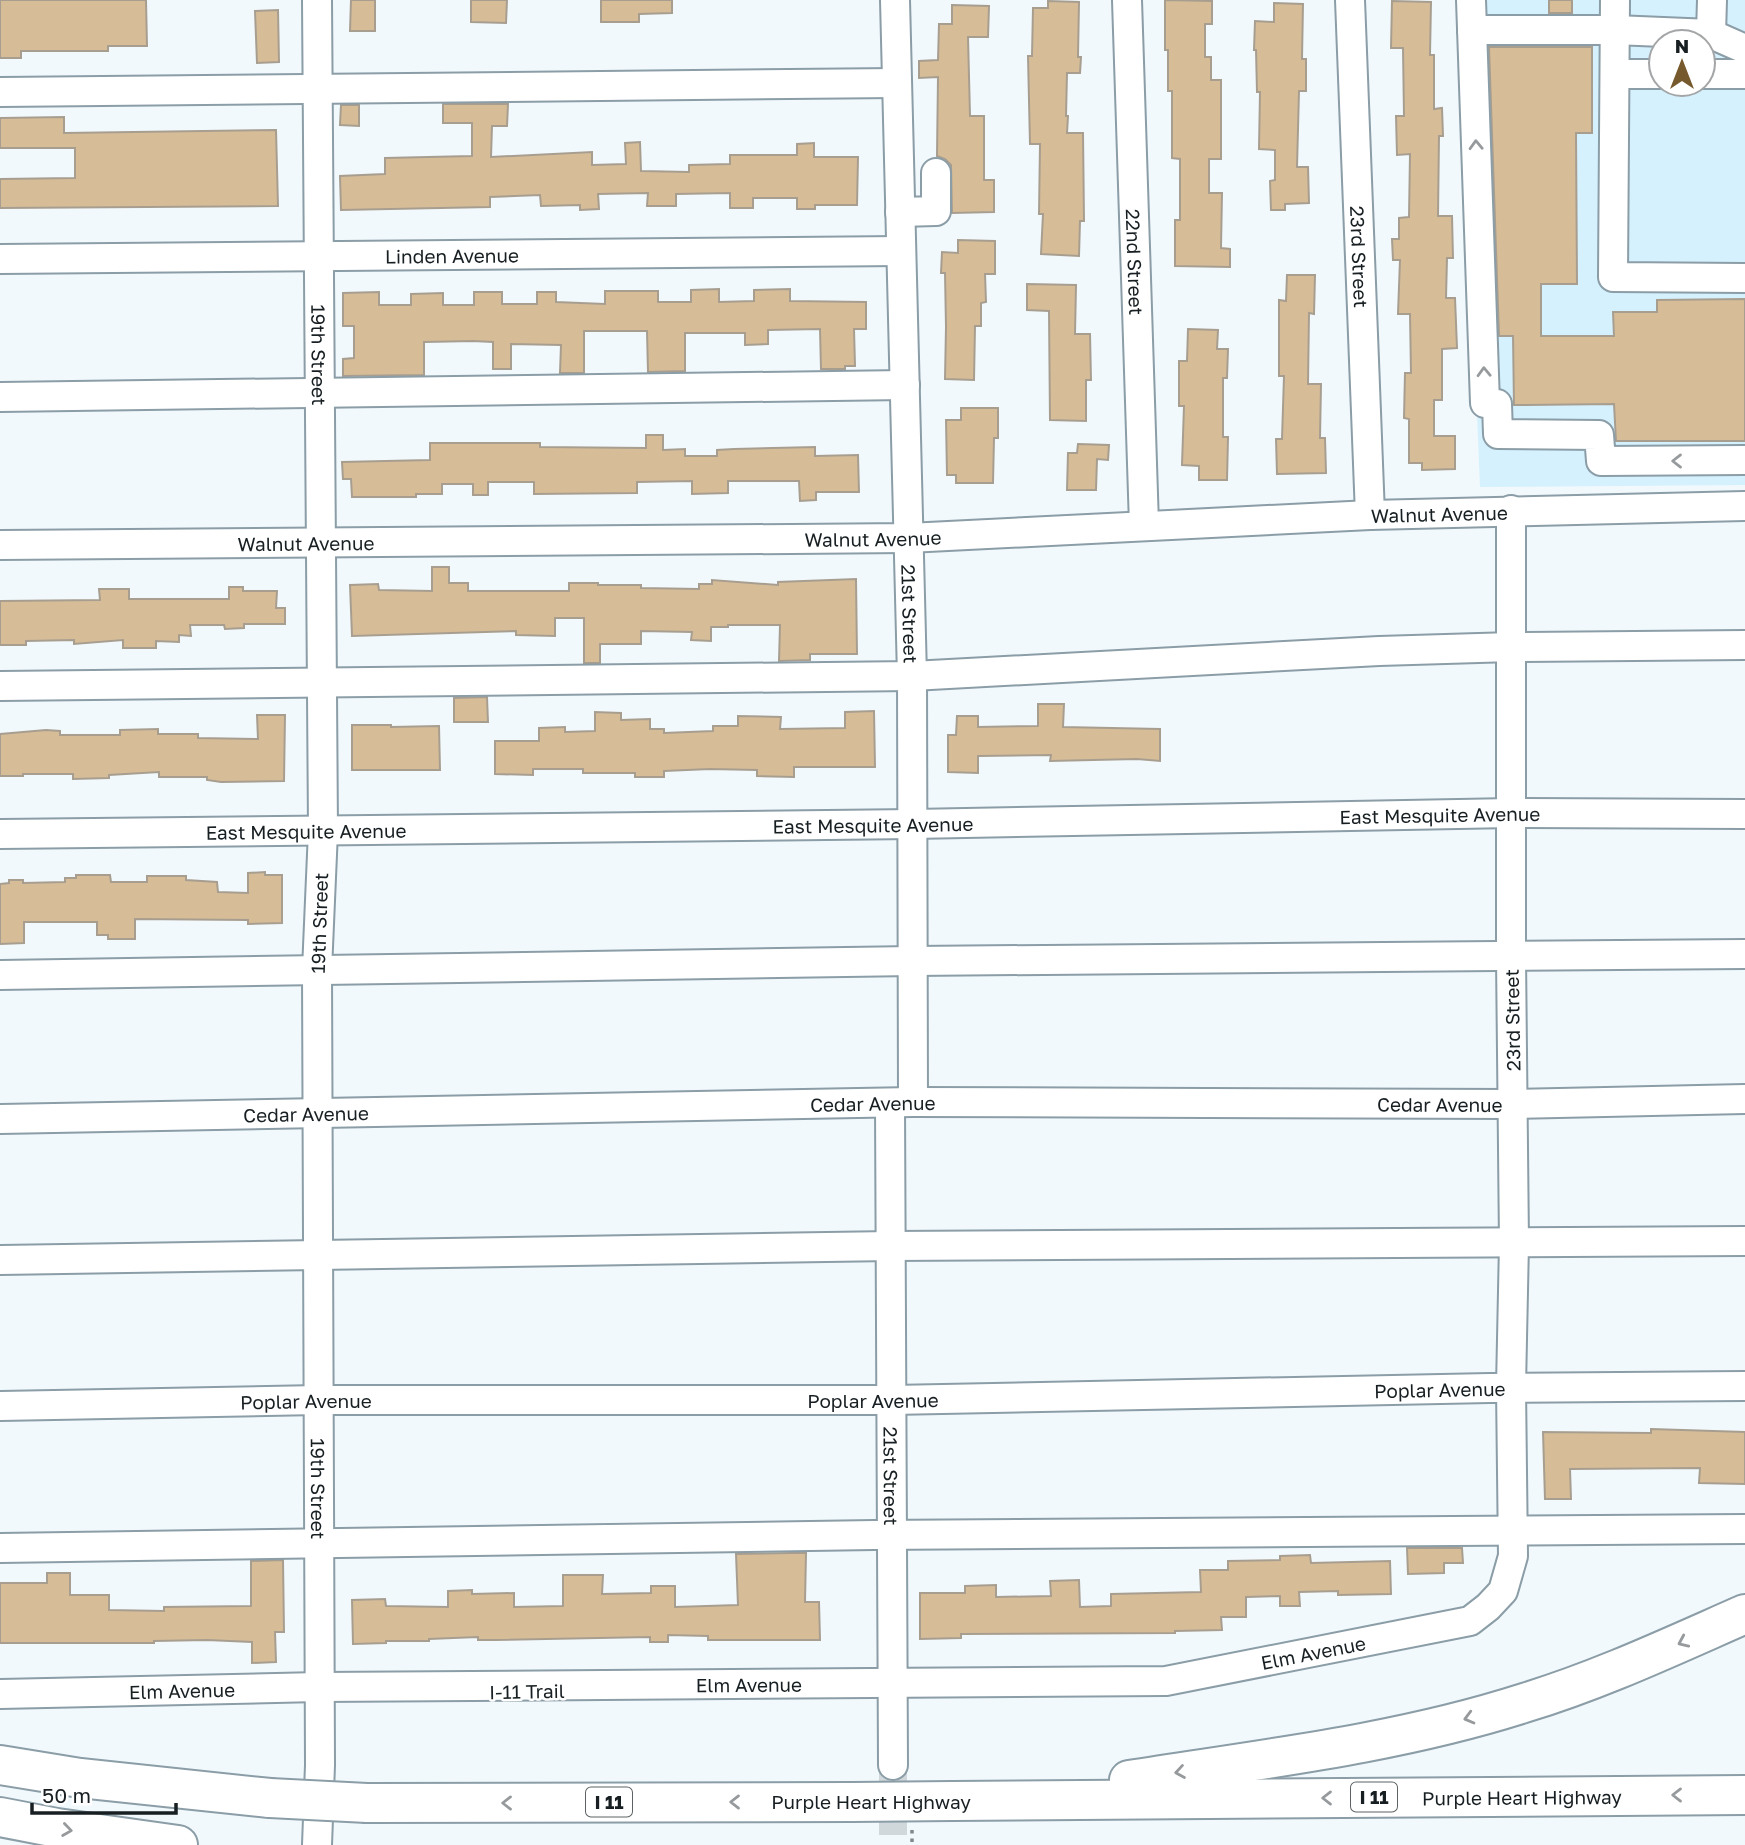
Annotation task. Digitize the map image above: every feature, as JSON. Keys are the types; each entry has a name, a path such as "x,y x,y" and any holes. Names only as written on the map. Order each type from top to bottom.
{"highway":[{"path":"1003,1800 1314,1752 1417,1732 1524,1703 1629,1666 1745,1614"},
{"name":"Purple Heart Highway","path":"0,1765 80,1778 270,1798 367,1803 1745,1795"},
{"path":"0,1818 178,1845"}],"street":[{"name":"19th Street","path":"317,0 323,831 317,970 320,1765 317,1845"},
{"name":"21st Street","path":"893,1765 891,1246 913,961 912,676 895,0"},
{"name":"22nd Street","path":"1127,0 1144,525"},
{"name":"23rd Street","path":"1350,0 1370,515"},
{"path":"1471,0 1485,403 1497,404 1498,434 1599,435 1601,461 1745,460"},
{"path":"1615,0 1613,277 1745,278"},
{"path":"1712,0 1712,28"},
{"path":"1472,30 1647,31"},
{"path":"1717,36 1745,49"},
{"path":"1615,74 1647,74"},
{"path":"1717,74 1745,74"},
{"path":"0,92 897,83"},
{"path":"900,212 936,211 936,173"},
{"name":"Linden Avenue","path":"0,259 901,251"},
{"path":"0,397 905,385"},
{"name":"Walnut Avenue","path":"0,545 908,538 1370,515 1745,506"},
{"name":"23rd Street","path":"1488,1607 1503,1591 1513,1556 1514,1530 1511,1387 1514,1104 1511,957 1511,510"},
{"path":"0,686 912,676 1379,651 1745,645"},
{"name":"East Mesquite Avenue","path":"0,834 913,824 1513,813 1745,814"},
{"path":"0,975 913,961 1745,954"},
{"name":"Cedar Avenue","path":"0,1119 902,1103 1514,1104 1745,1099"},
{"path":"0,1260 891,1246 1745,1241"},
{"name":"Poplar Avenue","path":"0,1406 318,1400 891,1400 1511,1387 1745,1386"},
{"path":"0,1548 892,1535 1745,1529"},
{"name":"Elm Avenue","path":"0,1694 319,1687 1166,1681 1469,1621 1488,1607"}],"path":[{"path":"912,1818 912,1845"}],"shaded area":[{"path":"1460,0 1745,0 1745,485 1480,487"}],"building":[{"path":"0,0 146,0 147,46 108,46 108,51 21,51 21,58 0,58"},
{"path":"351,0 375,0 375,31 350,31"},
{"path":"471,0 507,0 506,23 471,22"},
{"path":"601,0 672,0 672,13 639,14 639,22 601,22"},
{"path":"1165,0 1212,1 1212,24 1205,24 1205,57 1211,57 1211,80 1221,80 1221,159 1209,159 1209,193 1222,193 1221,248 1230,249 1230,267 1175,266 1175,220 1180,220 1180,159 1172,158 1172,91 1168,91"},
{"path":"1549,0 1572,0 1572,13 1549,13"},
{"path":"1048,1 1079,2 1080,73 1067,73 1066,116 1067,133 1083,133 1084,221 1080,221 1079,256 1041,254 1043,214 1039,214 1040,144 1030,144 1028,56 1032,56 1033,8 1048,8"},
{"path":"1392,1 1431,2 1430,55 1434,55 1434,109 1442,108 1443,136 1439,136 1438,216 1452,216 1453,258 1447,258 1446,298 1455,298 1457,348 1442,349 1442,400 1434,400 1434,436 1455,436 1455,469 1422,470 1422,463 1409,463 1409,419 1404,418 1405,373 1411,373 1410,314 1398,314 1400,260 1393,260 1392,239 1399,239 1399,218 1409,217 1410,154 1397,155 1396,116 1404,116 1403,48 1391,48"},
{"path":"1274,3 1303,4 1302,59 1306,59 1306,91 1299,91 1297,167 1308,167 1309,203 1285,204 1285,210 1271,210 1270,181 1275,180 1275,150 1259,149 1260,92 1257,92 1254,50 1255,21 1274,22"},
{"path":"952,5 989,6 988,37 968,37 970,116 984,116 984,180 994,180 994,212 952,213 951,165 937,156 938,77 919,78 919,61 938,60 939,24 952,24"},
{"path":"278,10 279,62 257,63 255,11"},
{"path":"1489,47 1592,47 1592,133 1576,133 1577,284 1541,284 1541,336 1614,336 1613,312 1657,312 1657,300 1745,299 1745,441 1616,441 1614,404 1514,405 1513,336 1499,336"},
{"path":"443,104 508,104 507,126 492,126 491,157 592,152 592,165 626,164 625,143 640,142 641,171 689,172 689,165 730,164 730,155 797,155 797,144 814,143 814,157 858,157 857,205 815,205 815,209 797,209 797,198 753,198 753,208 730,208 730,193 676,194 676,206 647,206 648,193 598,194 599,209 580,210 580,205 541,206 540,195 490,197 490,207 341,210 340,176 385,174 385,158 472,156 472,123 443,123"},
{"path":"341,105 359,105 359,126 340,125"},
{"path":"64,117 64,133 276,130 278,206 0,208 0,179 75,178 75,148 0,148 0,118"},
{"path":"958,240 995,241 995,274 985,274 986,302 981,303 981,326 975,326 974,380 945,379 945,273 941,273 942,252 958,253"},
{"path":"1287,275 1315,275 1314,314 1309,313 1308,384 1321,384 1320,438 1325,438 1326,473 1277,474 1276,439 1282,439 1284,376 1279,376 1279,300 1286,301"},
{"path":"1027,284 1076,285 1075,334 1090,334 1091,380 1086,380 1086,421 1050,420 1049,311 1027,310"},
{"path":"719,289 719,302 754,301 754,290 790,289 790,301 866,302 866,329 854,329 855,366 845,366 845,369 821,369 820,329 768,330 768,344 745,345 745,333 685,333 685,371 648,372 647,331 584,331 584,373 560,373 561,345 511,344 511,369 493,369 493,342 473,341 424,342 424,375 343,376 343,359 354,358 354,326 343,326 343,293 379,292 379,305 411,305 411,294 443,293 443,305 474,305 474,292 502,292 502,304 537,304 537,292 556,292 556,302 605,304 605,291 658,291 658,302 691,302 691,290"},
{"path":"1188,329 1218,330 1217,349 1228,349 1227,378 1223,378 1223,437 1228,437 1227,480 1199,480 1199,466 1182,465 1184,406 1179,406 1179,361 1187,361"},
{"path":"961,408 998,408 993,483 956,483 956,475 947,475 946,420 961,420"},
{"path":"646,435 663,435 663,450 685,449 685,456 717,456 717,450 815,447 815,456 858,455 859,492 816,492 816,500 800,501 799,481 728,481 728,493 692,494 692,481 637,482 637,493 534,494 534,482 488,482 488,495 473,495 473,484 442,484 442,494 416,494 416,497 352,497 351,479 343,479 342,462 430,460 430,443 540,443 540,447 646,448"},
{"path":"1078,444 1109,445 1108,460 1097,459 1096,490 1067,490 1068,453 1077,453"},
{"path":"432,567 449,567 449,583 468,583 468,591 569,591 569,583 699,589 699,584 712,584 712,580 778,585 778,582 856,579 857,654 810,654 810,660 779,661 780,625 728,625 711,627 711,641 691,640 692,632 641,631 641,644 600,644 600,663 584,663 584,618 555,618 555,636 516,635 516,631 352,636 350,585 378,584 379,590 432,591"},
{"path":"229,587 243,587 243,591 277,591 276,608 285,608 285,624 244,624 244,628 225,629 224,625 190,625 191,636 179,635 179,642 156,641 156,648 123,648 123,640 74,644 74,640 26,641 26,645 0,645 0,601 100,600 99,589 129,589 129,599 229,599"},
{"path":"487,697 488,722 454,722 454,698"},
{"path":"1038,704 1064,704 1063,727 1160,729 1160,761 1050,761 1051,755 978,756 978,773 948,772 948,735 956,735 957,716 978,716 978,727 1038,726"},
{"path":"874,711 875,767 794,767 794,777 757,776 757,770 710,769 664,771 664,777 635,777 635,773 583,773 583,769 533,769 533,775 495,774 495,741 539,741 539,728 565,727 565,732 595,731 595,712 621,713 621,720 650,719 650,729 664,729 664,733 713,731 713,726 738,726 738,716 781,717 780,729 845,728 845,712"},
{"path":"257,715 285,715 284,781 221,782 207,780 207,777 159,777 159,772 73,779 73,774 0,776 0,734 46,730 60,731 60,735 120,735 120,730 158,729 158,734 198,734 198,738 258,739"},
{"path":"352,725 439,726 440,770 352,770"},
{"path":"265,872 265,875 282,875 282,923 135,919 135,939 108,939 108,935 97,935 97,922 24,922 24,943 0,944 0,884 9,883 9,880 23,880 23,883 65,882 65,878 76,878 76,875 110,875 111,882 147,882 147,876 186,876 186,880 217,882 218,892 248,893 248,873"},
{"path":"1651,1429 1745,1432 1745,1484 1699,1483 1700,1468 1570,1469 1571,1499 1545,1499 1543,1432 1651,1433"},
{"path":"1407,1548 1462,1548 1463,1563 1444,1563 1444,1573 1408,1574"},
{"path":"806,1553 805,1602 819,1602 820,1640 708,1640 708,1636 668,1635 668,1642 650,1642 650,1637 478,1640 478,1637 353,1644 352,1600 385,1599 386,1606 448,1607 448,1591 472,1590 472,1594 514,1593 514,1607 563,1606 563,1575 603,1575 602,1594 651,1593 651,1586 675,1586 675,1607 738,1605 736,1554"},
{"path":"1310,1555 1311,1563 1390,1561 1391,1594 1338,1595 1338,1591 1299,1592 1300,1606 1280,1606 1280,1596 1246,1597 1246,1617 1221,1617 1222,1630 1175,1633 961,1634 961,1638 920,1639 920,1593 965,1593 965,1586 996,1585 996,1597 1051,1596 1050,1581 1079,1580 1080,1607 1111,1606 1111,1594 1201,1592 1200,1570 1228,1570 1228,1561 1280,1560 1280,1556"},
{"path":"283,1560 284,1632 275,1632 276,1662 252,1663 252,1642 207,1640 154,1643 0,1643 0,1583 47,1583 47,1573 70,1573 70,1595 109,1595 109,1610 164,1611 164,1607 251,1606 251,1561"}],"tunnel":[{"path":"893,1765 893,1845"}]}
